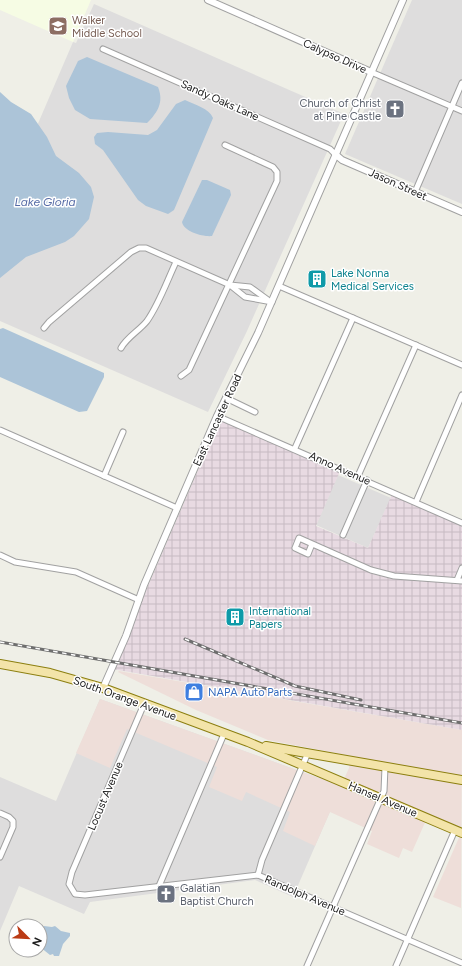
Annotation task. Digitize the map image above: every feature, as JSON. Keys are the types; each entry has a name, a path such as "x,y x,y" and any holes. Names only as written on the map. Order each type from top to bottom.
{"main road":[{"name":"South Orange Avenue","path":"0,664 53,673 103,688 248,742 303,765"},
{"name":"South Orange Avenue","path":"248,742 307,755 462,780"},
{"name":"Hansel Avenue","path":"303,765 459,832"}],"street":[{"name":"Calypso Drive","path":"208,0 462,111"},
{"name":"East Lancaster Road","path":"103,688 177,508 217,416 272,302 335,154 404,0"},
{"name":"Sandy Oaks Lane","path":"103,49 330,148 335,154"},
{"path":"415,192 462,83"},
{"path":"181,376 189,370 230,285 277,181 277,176 273,167 224,145"},
{"name":"Jason Street","path":"335,154 342,160 462,212"},
{"path":"44,328 49,322 135,249 146,248 230,285 247,298 272,302"},
{"path":"121,348 125,340 140,328 149,317 176,262"},
{"path":"230,285 244,285 252,287 272,302"},
{"path":"241,294 244,285"},
{"path":"279,286 462,365"},
{"path":"295,448 353,318"},
{"path":"358,476 416,345"},
{"path":"416,502 462,395"},
{"path":"226,398 255,412"},
{"name":"Anno Avenue","path":"217,416 295,448 462,523"},
{"path":"0,430 177,508"},
{"path":"104,476 123,432"},
{"path":"343,535 367,480"},
{"path":"312,544 371,570 394,576 459,580 462,568"},
{"path":"0,555 15,562 76,572 139,600"},
{"name":"Locust Avenue","path":"70,889 69,884 72,872 144,704"},
{"path":"160,886 224,734"},
{"path":"258,874 262,860 307,755"},
{"path":"307,966 384,792 385,767"},
{"path":"0,813 9,817 13,822 13,827 0,857"},
{"path":"396,966 407,939 459,832"},
{"name":"Randolph Avenue","path":"70,889 75,894 85,896 258,874 462,963"}],"shaded area":[{"name":"Walker Middle School","path":"0,0 91,0 73,42 0,10"},
{"path":"412,0 462,0 462,204 345,154"},
{"path":"94,4 344,114 247,331 208,412 0,321 0,212 73,42 76,43"},
{"path":"221,417 341,469 316,526 368,548 393,492 462,522 462,730 112,669"},
{"path":"338,475 391,498 368,548 316,525"},
{"path":"118,672 462,730 461,908 433,897 461,833 427,818 412,852 403,848 399,858 367,844 372,831 330,812 315,846 283,831 290,812 246,792 242,801 209,787 217,767 127,729 110,768 76,753 100,699 341,786 349,768 351,756 268,740 196,710"},
{"path":"100,699 341,786 293,897 255,880 90,902 84,914 19,886 0,931 0,777 56,801"}],"water":[{"path":"87,57 158,87 160,92 159,106 157,111 147,123 90,119 75,110 69,98 66,86 78,61"},
{"name":"Lake Gloria","path":"0,92 11,102 31,114 47,137 56,156 79,173 91,187 94,197 89,219 74,236 65,242 26,257 0,278"},
{"path":"185,100 205,109 213,118 174,210 168,214 146,206 138,200 103,150 95,144 94,137 97,133 108,132 148,135 157,130 176,104"},
{"path":"202,180 207,180 230,190 231,195 212,236 199,235 190,231 183,226 182,222"},
{"path":"3,328 104,373 104,377 87,411 79,412 0,377 0,329"},
{"path":"48,926 55,926 61,931 70,933 70,936 63,944 59,956 54,956 53,954 50,955 48,953"}],"railway":[{"path":"185,639 295,686 361,700"},
{"path":"0,642 462,723"}],"place":[{"name":"Walker Middle School","path":"58,26"},
{"name":"Church of Christ at Pine Castle","path":"395,109"},
{"name":"Lake Nonna Medical Services","path":"317,279"},
{"name":"International Papers","path":"235,617"},
{"name":"NAPA Auto Parts","path":"194,692"},
{"name":"Galatian Baptist Church","path":"166,894"}]}
